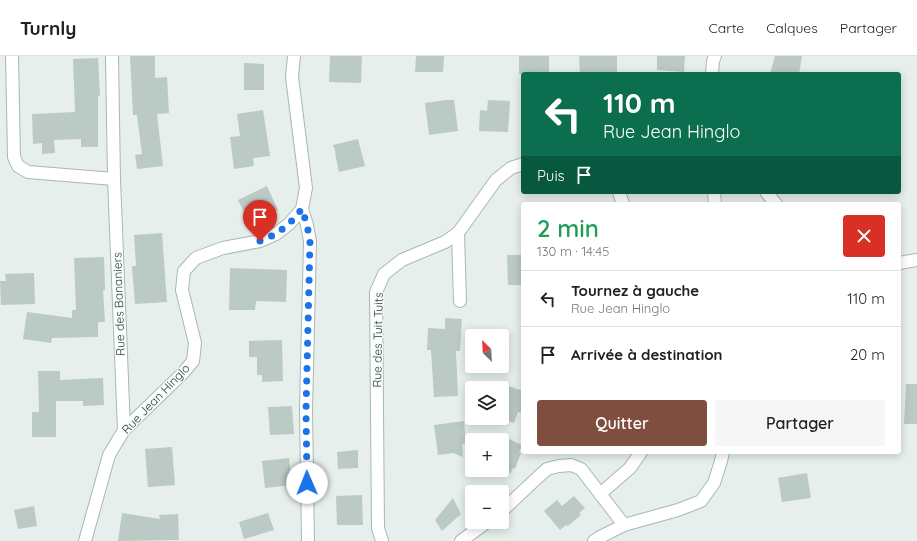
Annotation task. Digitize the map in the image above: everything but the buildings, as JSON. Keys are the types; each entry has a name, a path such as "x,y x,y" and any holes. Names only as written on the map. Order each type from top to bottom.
{"street":[{"path":"12,56 14,157 18,166 28,172 114,179"},
{"name":"Rue des Bananiers","path":"112,56 114,179 124,430"},
{"path":"294,56 292,77 306,188 302,209 310,241 306,410 308,541"},
{"path":"712,72 715,56"},
{"name":"Rue des Tuit Tuits","path":"382,541 378,528 376,292 384,274 402,260 445,242 458,232 496,180 511,168 521,165"},
{"path":"768,194 774,202"},
{"name":"Rue Jean Hinglo","path":"85,541 109,455 124,430 183,373 192,361 195,342 182,290 184,271 196,258 223,248 260,241 276,234 289,224 302,209"},
{"path":"458,232 460,302"},
{"path":"901,263 917,260"},
{"path":"600,494 630,468 640,454"},
{"path":"594,541 624,525 678,510 701,501 714,483 723,454"},
{"path":"509,504 547,470 559,466 571,465 582,469 624,525"},
{"path":"461,541 477,529"}],"route":[{"path":"260,241 276,234 289,224 302,209 310,241 306,410 307,483"}]}
